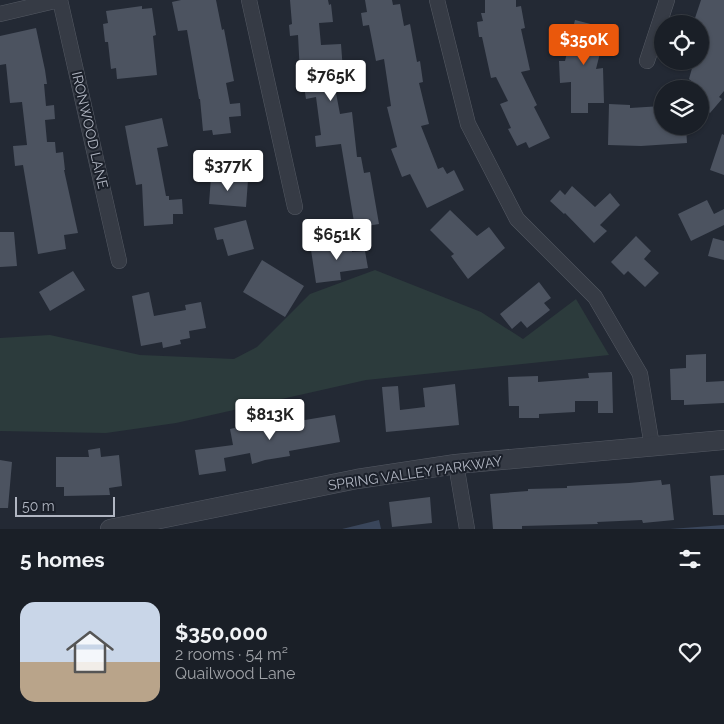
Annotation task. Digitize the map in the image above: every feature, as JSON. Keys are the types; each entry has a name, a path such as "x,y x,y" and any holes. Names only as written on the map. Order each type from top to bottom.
{"street":[{"path":"0,14 60,0"},
{"name":"IRONWOOD LANE","path":"60,0 119,261"},
{"path":"249,0 295,207"},
{"path":"437,0 468,124 517,219 595,297 640,374 652,446"},
{"path":"647,61 667,0"},
{"name":"SPRING VALLEY PARKWAY","path":"110,529 358,479 456,464 724,440"},
{"path":"456,464 467,529"}],"shaded area":[{"path":"375,270 481,312 523,339 576,299 609,355 366,380 176,423 106,433 0,431 0,338 50,335 140,355 234,359 257,347 310,294"}],"water":[{"path":"379,520 381,529 342,529"},
{"path":"724,525 724,529 670,529"}],"building":[{"path":"181,0 216,0 222,30 224,29 234,81 226,83 230,104 240,103 241,116 229,117 231,133 213,135 212,130 203,131 200,99 187,30 178,31 172,2"},
{"path":"290,0 328,0 329,5 331,4 333,22 319,23 321,45 341,44 343,71 332,72 340,114 352,112 357,157 361,157 364,173 370,172 379,224 355,228 341,144 316,147 315,136 321,135 316,97 306,99 302,74 300,74 298,35 290,36 289,25 292,24"},
{"path":"365,0 392,0 393,5 400,4 404,26 410,24 417,62 420,61 423,82 419,83 429,124 421,126 438,169 443,167 447,174 454,170 464,190 427,208 410,174 402,177 391,149 397,147 387,107 391,106 384,59 376,61 369,25 363,26 361,13 367,12"},
{"path":"485,0 516,0 516,7 521,6 525,28 521,29 530,70 521,72 537,105 534,107 550,138 529,148 526,142 517,146 508,129 511,128 500,104 508,101 496,77 491,78 482,37 479,37 477,22 483,21 481,13 485,13"},
{"path":"701,0 724,0 724,91 719,97 722,99 710,113 709,80 689,79 692,70 709,70 709,15 696,15"},
{"path":"142,6 142,9 152,8 156,35 153,36 157,75 117,79 116,68 111,69 108,42 105,42 103,24 108,23 106,11"},
{"path":"575,20 610,29 607,42 603,41 596,69 603,68 604,103 588,103 588,113 571,113 571,82 560,83 559,61 565,61"},
{"path":"36,28 47,84 44,84 46,106 54,105 55,119 45,120 47,142 55,142 56,153 63,152 64,170 78,233 64,235 66,249 38,254 23,165 15,166 13,146 27,145 22,102 10,103 6,64 0,65 0,36"},
{"path":"609,104 630,105 630,108 654,106 654,135 687,135 687,143 641,146 608,145"},
{"path":"162,118 168,146 157,148 166,196 169,196 169,200 182,199 183,214 173,214 173,224 144,226 142,184 136,185 125,126"},
{"path":"722,134 724,135 724,175 710,170"},
{"path":"211,177 248,180 246,207 209,204"},
{"path":"572,186 595,207 610,193 620,205 600,225 607,231 594,243 565,213 550,201 560,190 565,195"},
{"path":"707,200 714,214 724,209 724,225 691,241 678,214"},
{"path":"450,210 477,236 489,227 505,248 468,279 451,256 454,254 430,230"},
{"path":"246,220 254,249 228,256 223,239 217,240 214,228"},
{"path":"0,232 14,232 17,266 0,267"},
{"path":"636,236 651,251 644,259 659,273 645,287 628,271 624,275 611,262"},
{"path":"713,238 724,241 724,260 708,256"},
{"path":"350,239 352,252 365,251 368,268 340,272 341,280 316,283 311,250 332,246 332,241"},
{"path":"262,260 304,286 285,317 243,292"},
{"path":"73,271 85,290 50,311 39,292"},
{"path":"539,282 551,298 544,303 550,310 527,328 521,321 512,329 500,314"},
{"path":"149,292 154,316 186,310 185,305 201,302 206,328 189,331 190,338 180,340 181,344 163,348 162,342 141,346 132,296"},
{"path":"706,354 706,382 724,381 724,403 684,405 684,400 671,400 670,369 686,368 686,355"},
{"path":"612,372 613,413 598,413 598,401 575,401 575,412 539,414 539,418 519,418 519,406 509,406 508,377 538,376 538,382 589,378 588,373"},
{"path":"455,384 459,425 386,432 382,387 398,386 400,410 425,407 423,388"},
{"path":"298,414 299,421 335,415 340,442 289,451 290,456 252,464 250,453 224,458 226,471 199,475 195,450 233,445 230,429 270,420 269,418"},
{"path":"100,448 101,457 119,455 122,486 109,488 110,495 64,496 64,487 56,487 56,457 89,457 88,450"},
{"path":"0,460 12,462 8,508 0,508"},
{"path":"724,475 724,515 713,515 710,476"},
{"path":"661,480 662,485 670,484 674,520 643,523 642,520 597,522 598,524 522,526 522,529 493,529 490,494 528,491 528,489 567,488 567,486"},
{"path":"430,497 432,523 392,527 389,502"}]}
